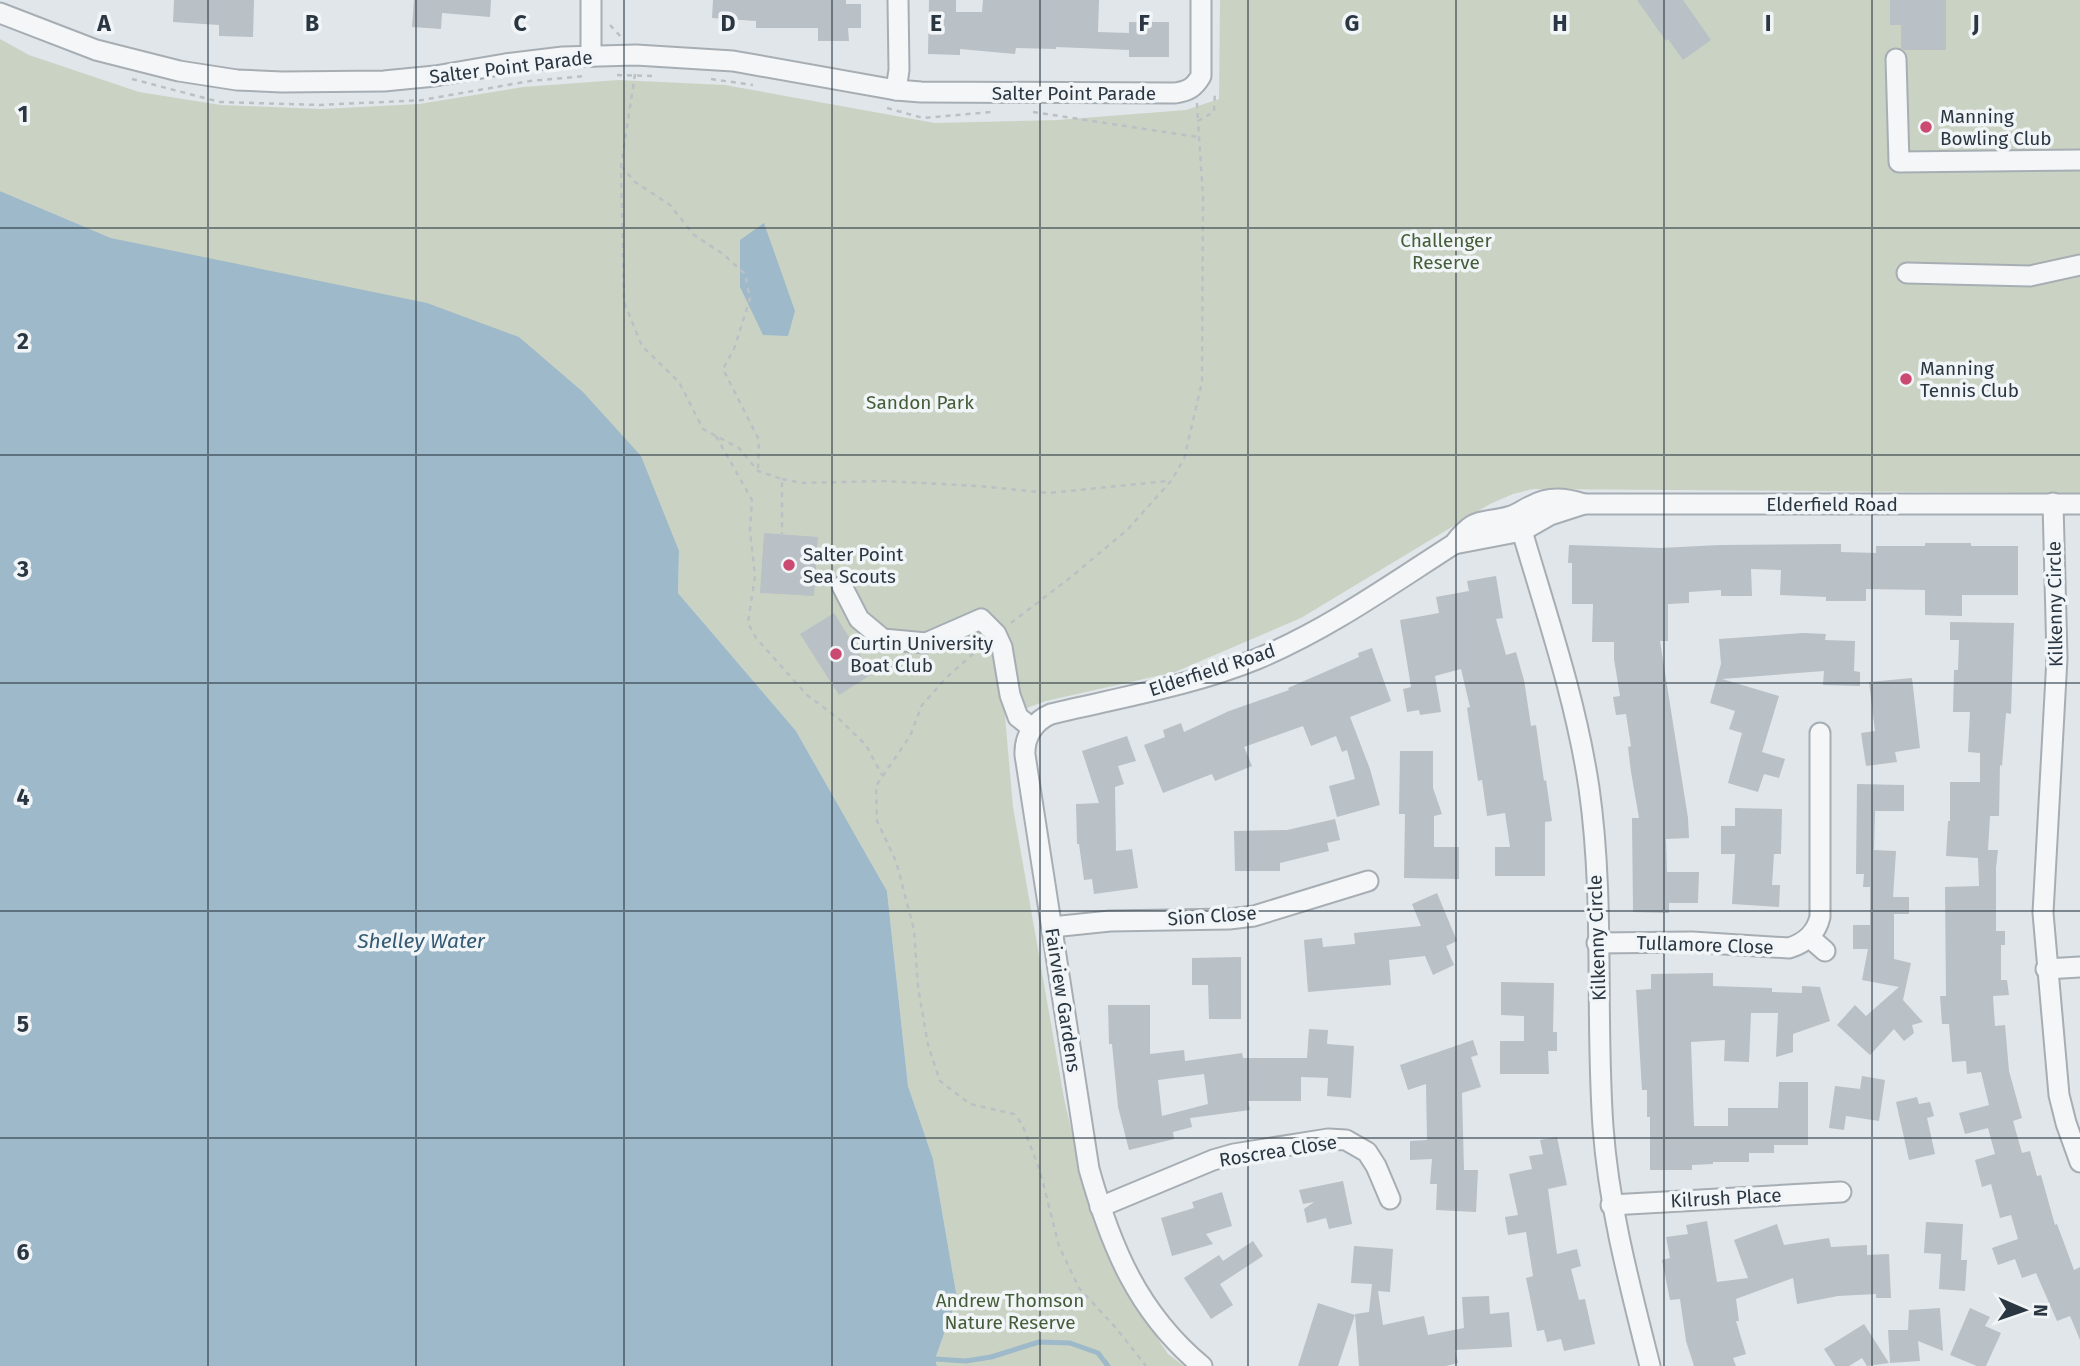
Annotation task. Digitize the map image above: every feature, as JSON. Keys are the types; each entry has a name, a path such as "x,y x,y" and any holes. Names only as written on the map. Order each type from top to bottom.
{"street":[{"path":"591,0 591,56"},
{"path":"895,90 898,70 898,0"},
{"name":"Salter Point Parade","path":"0,13 96,50 179,71 237,80 384,81 435,76 505,64 636,55 733,61 895,90 1001,94 1175,93 1189,90 1201,76 1201,0"},
{"path":"1896,59 1899,162 2080,160"},
{"path":"1907,273 2030,276 2080,265"},
{"name":"Elderfield Road","path":"1032,728 1051,714 1201,677 1254,660 1308,636 1454,544 1467,527 1474,523 1518,523 1534,503 1555,498 1562,497 1584,504 2080,503"},
{"name":"Kilkenny Circle","path":"2053,503 2057,658 2043,881 2046,969 2059,1095 2080,1162"},
{"name":"Kilkenny Circle","path":"1518,523 1564,673 1584,762 1594,831 1603,1123 1611,1205 1646,1365"},
{"path":"842,586 859,619 883,639 926,643 981,619 996,634 1002,647 1010,695 1018,717 1032,728"},
{"name":"Fairview Gardens","path":"1032,728 1024,746 1025,755 1089,1169 1119,1258 1136,1290 1159,1323 1183,1350 1202,1366"},
{"path":"1820,733 1820,917 1809,937 1825,951"},
{"name":"Sion Close","path":"1052,927 1110,921 1229,919 1254,916 1368,881"},
{"name":"Tullamore Close","path":"1597,943 1692,942 1789,948 1809,937"},
{"path":"2046,969 2080,967"},
{"name":"Roscrea Close","path":"1100,1208 1191,1167 1213,1160 1328,1139 1346,1140 1362,1148 1376,1166 1390,1199"},
{"name":"Kilrush Place","path":"1611,1205 1841,1192"}],"path":[{"path":"614,75 662,76"},
{"path":"121,76 220,102 321,105 422,100 530,82 590,76"},
{"path":"635,76 621,166 624,302 642,346 679,382 703,429 739,448 758,471 801,483 883,481 978,486 1048,494 1171,481"},
{"path":"700,78 763,86"},
{"path":"882,107 923,118 992,112"},
{"path":"1028,111 1198,137"},
{"path":"621,166 635,182 670,205 694,235 723,254 745,274 751,299 734,349 723,369 759,440 758,471"},
{"path":"716,436 752,500 750,531 755,576 748,623 756,638 807,695 838,718 866,745 883,776"},
{"path":"782,479 782,534"}],"green space":[{"path":"1220,0 2080,0 2080,493 1533,489 1490,504 1301,618 1175,672 1046,701 1005,716 1013,807 1064,1098 1087,1200 1118,1279 1168,1354 1184,1366 937,1366 935,1359 957,1298 933,1159 908,1086 887,891 796,731 678,593 679,551 244,267 111,238 0,191 0,39 29,55 139,92 221,105 322,109 419,104 523,87 618,80 725,85 935,123 1057,120 1186,110 1219,99"}],"water":[{"name":"Shelley Water","path":"0,191 111,238 427,303 519,337 583,392 641,456 679,551 678,593 796,731 887,891 908,1086 933,1159 957,1298 935,1359 937,1366 0,1366"},
{"path":"764,223 795,311 788,336 763,335 740,287 740,240"}],"building":[{"path":"174,0 254,0 253,37 219,36 219,25 173,22"},
{"path":"414,0 491,0 490,17 442,13 441,29 412,27"},
{"path":"713,0 846,0 846,4 861,4 861,28 848,28 849,41 818,41 818,28 756,28 756,21 712,18"},
{"path":"929,0 956,0 956,12 982,12 983,0 1099,0 1098,32 1129,33 1129,22 1169,22 1169,57 1129,57 1129,50 1056,47 1016,48 1015,54 960,49 960,55 928,54"},
{"path":"1637,0 1683,0 1711,40 1683,60"},
{"path":"1890,0 1946,0 1946,50 1901,48 1901,25 1890,25"},
{"name":"Salter Point Sea Scouts","path":"764,533 818,537 814,596 760,593"},
{"path":"1925,543 2018,546 2018,595 1962,595 1962,616 1925,615 1925,590 1866,589 1866,601 1826,601 1826,597 1780,595 1781,570 1751,569 1752,596 1721,596 1721,590 1689,592 1689,603 1668,604 1668,641 1660,641 1689,838 1666,839 1667,872 1699,872 1698,903 1669,903 1669,913 1633,912 1632,818 1639,818 1631,772 1628,747 1631,746 1626,714 1616,715 1613,697 1620,696 1614,642 1592,642 1593,604 1572,604 1569,545 1660,548 1841,544 1841,552 1876,553 1876,546 1925,546"},
{"path":"1496,576 1503,618 1496,619 1506,655 1516,652 1524,680 1531,726 1536,725 1544,781 1546,780 1552,821 1545,822 1545,876 1495,876 1495,847 1510,847 1505,813 1487,816 1482,780 1478,781 1467,708 1470,707 1461,669 1435,676 1441,712 1420,715 1419,710 1407,712 1403,689 1411,687 1400,620 1439,613 1436,597 1469,591 1467,581"},
{"name":"Curtin University Boat Club","path":"834,613 872,674 839,695 800,634"},
{"path":"1950,622 2014,623 2011,714 2006,713 2002,766 2000,765 1999,816 1990,816 1988,850 1998,850 1996,931 2005,931 2005,945 2001,945 2001,980 2007,980 2009,995 1993,996 1995,1026 2005,1025 2009,1071 2022,1118 2013,1121 2022,1153 2030,1151 2037,1176 2041,1175 2055,1225 2057,1224 2074,1270 2080,1267 2080,1340 2070,1316 2057,1321 2036,1273 2022,1278 2015,1259 1998,1265 1992,1248 2018,1239 2011,1215 2000,1218 1991,1184 1982,1187 1975,1160 1995,1154 1988,1128 1965,1134 1959,1113 1989,1105 1981,1072 1967,1074 1966,1061 1952,1062 1949,1024 1942,1024 1940,996 1946,996 1945,887 1979,886 1978,858 1946,856 1950,821 1950,782 1980,782 1980,753 1968,752 1970,712 1953,712 1954,670 1958,670 1959,640 1950,640"},
{"path":"1826,634 1825,640 1855,641 1854,671 1860,672 1860,686 1823,685 1824,671 1722,679 1779,696 1762,752 1785,759 1779,778 1764,774 1758,792 1728,783 1742,733 1729,729 1735,711 1710,703 1721,664 1719,639"},
{"path":"1372,648 1391,701 1350,717 1370,769 1380,805 1337,817 1329,786 1355,779 1347,750 1342,752 1336,736 1311,746 1303,726 1244,747 1252,766 1215,781 1212,774 1163,793 1144,745 1165,737 1163,730 1181,723 1184,732 1229,711 1289,690 1288,688 1359,657 1358,653"},
{"path":"1912,678 1920,748 1895,752 1897,762 1866,766 1861,733 1875,731 1869,682"},
{"path":"1127,736 1136,761 1118,766 1124,784 1115,787 1116,851 1132,849 1138,888 1094,894 1092,879 1084,880 1077,844 1076,804 1099,803 1082,751"},
{"path":"1400,751 1433,751 1433,788 1442,814 1434,816 1434,847 1459,847 1459,879 1404,878 1405,814 1399,814"},
{"path":"1857,784 1904,785 1904,811 1875,811 1874,850 1896,851 1893,897 1909,897 1909,914 1894,914 1894,959 1911,963 1903,1000 1923,1022 1912,1025 1914,1033 1904,1041 1894,1029 1870,1055 1837,1025 1855,1005 1866,1016 1899,987 1862,980 1868,949 1853,949 1853,925 1870,925 1870,887 1863,887 1864,874 1856,874"},
{"path":"1735,808 1782,809 1781,854 1774,854 1772,885 1780,885 1779,907 1732,904 1735,854 1721,854 1721,826 1735,826"},
{"path":"1335,819 1340,840 1327,843 1329,851 1280,863 1280,871 1235,871 1234,831 1287,830"},
{"path":"1437,893 1457,941 1446,946 1454,965 1433,975 1425,956 1389,960 1391,985 1308,992 1304,940 1322,938 1323,947 1355,944 1354,933 1421,926 1412,904"},
{"path":"1241,957 1241,1019 1209,1019 1208,985 1192,985 1192,958"},
{"path":"1713,973 1713,986 1772,988 1772,992 1802,993 1802,986 1820,987 1830,1021 1793,1034 1793,1052 1776,1057 1778,1013 1751,1013 1749,1062 1724,1061 1725,1040 1691,1042 1694,1126 1728,1126 1728,1108 1778,1108 1779,1082 1808,1082 1808,1145 1774,1145 1774,1153 1749,1153 1749,1162 1713,1162 1692,1165 1692,1170 1650,1170 1650,1117 1647,1117 1647,1090 1642,1090 1636,990 1651,989 1651,974"},
{"path":"1501,982 1554,983 1553,1032 1557,1032 1557,1051 1548,1051 1549,1074 1500,1074 1500,1041 1524,1041 1524,1016 1501,1015"},
{"path":"1108,1005 1150,1005 1150,1054 1184,1050 1185,1061 1242,1053 1243,1058 1307,1058 1309,1029 1328,1030 1327,1044 1354,1046 1351,1098 1327,1096 1328,1078 1301,1077 1301,1101 1248,1101 1250,1110 1190,1118 1192,1127 1173,1132 1174,1139 1129,1150 1118,1107 1112,1044 1109,1044","holes":["1204,1074 1208,1104 1162,1116 1158,1080"]},
{"path":"1473,1040 1478,1055 1471,1057 1481,1087 1462,1093 1464,1170 1478,1170 1476,1212 1436,1210 1437,1184 1430,1184 1432,1159 1410,1160 1410,1141 1427,1140 1426,1084 1408,1090 1400,1065"},
{"path":"1862,1076 1885,1080 1879,1121 1846,1116 1844,1130 1829,1128 1835,1086 1860,1089"},
{"path":"1917,1097 1919,1104 1930,1102 1934,1116 1927,1118 1935,1154 1909,1160 1896,1102"},
{"path":"1557,1137 1567,1185 1548,1189 1557,1254 1577,1249 1581,1266 1571,1269 1579,1300 1585,1299 1595,1344 1564,1351 1561,1339 1547,1342 1544,1330 1537,1331 1526,1278 1533,1276 1526,1232 1508,1235 1505,1217 1518,1215 1509,1174 1532,1169 1529,1156 1543,1154 1540,1140"},
{"path":"1343,1181 1352,1224 1329,1229 1326,1218 1307,1223 1304,1209 1314,1202 1303,1204 1299,1190"},
{"path":"1222,1192 1232,1226 1206,1234 1213,1244 1172,1256 1161,1218 1194,1208 1192,1202"},
{"path":"1707,1221 1717,1282 1748,1278 1734,1240 1777,1224 1784,1245 1829,1238 1831,1247 1867,1245 1867,1255 1889,1254 1891,1298 1876,1298 1876,1294 1838,1296 1797,1304 1793,1278 1736,1299 1739,1321 1736,1321 1746,1354 1733,1358 1736,1366 1694,1366 1686,1341 1680,1299 1670,1300 1662,1260 1670,1258 1666,1237 1688,1234 1686,1225"},
{"path":"1926,1222 1963,1224 1961,1260 1967,1260 1965,1291 1939,1289 1941,1254 1924,1253"},
{"path":"1253,1241 1263,1256 1220,1284 1233,1305 1211,1319 1184,1278 1219,1255 1223,1261"},
{"path":"1354,1246 1393,1249 1390,1292 1378,1291 1383,1325 1424,1316 1428,1335 1464,1328 1462,1297 1489,1296 1490,1314 1509,1312 1512,1347 1455,1350 1458,1363 1446,1366 1359,1366 1355,1314 1369,1312 1372,1284 1351,1283"},
{"path":"1318,1303 1355,1315 1338,1366 1298,1366"},
{"path":"1940,1308 1943,1351 1918,1341 1920,1361 1890,1363 1888,1330 1908,1330 1909,1310"},
{"path":"1970,1308 1990,1317 1985,1326 2001,1333 1986,1366 1977,1366 1950,1355"},
{"path":"1864,1324 1889,1363 1867,1366 1862,1358 1849,1366 1835,1366 1824,1349"}],"waterway":[{"path":"935,1359 966,1361 991,1357 1039,1342 1070,1343 1098,1353 1108,1366"}],"place":[{"name":"Manning Bowling Club","path":"1926,127"},
{"name":"Manning Tennis Club","path":"1906,379"},
{"name":"Salter Point Sea Scouts","path":"789,565"},
{"name":"Curtin University Boat Club","path":"836,654"}],"park label":[{"name":"Challenger Reserve","path":"1446,251"},
{"name":"Sandon Park","path":"920,402"},
{"name":"Andrew Thomson Nature Reserve","path":"1010,1311"}]}
